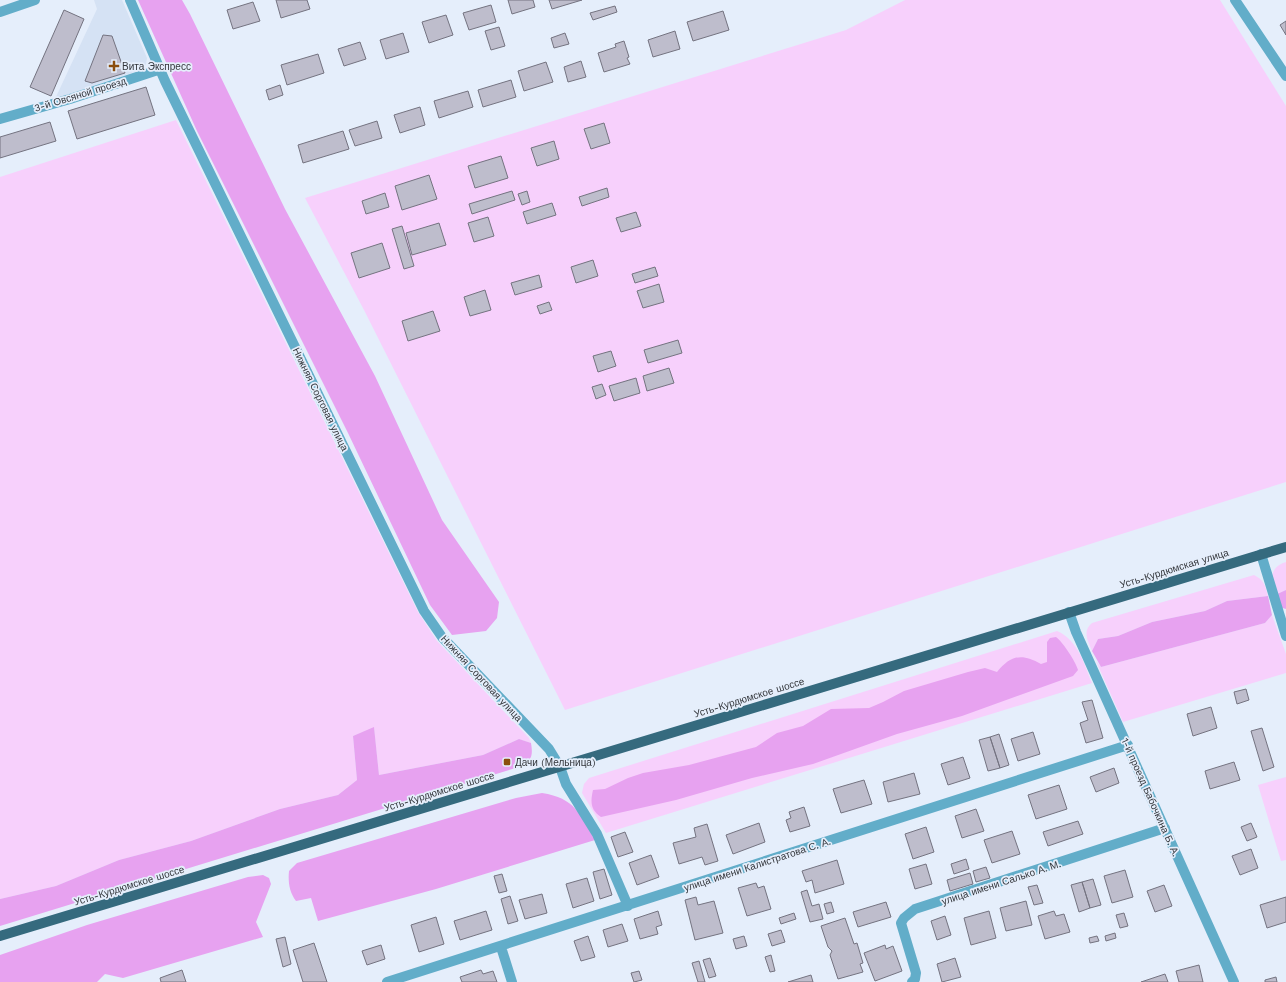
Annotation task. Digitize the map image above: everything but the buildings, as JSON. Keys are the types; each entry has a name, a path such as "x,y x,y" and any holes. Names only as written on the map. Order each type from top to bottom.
{"main road":[{"name":"Усть-Курдюмская улица","path":"1069,612 1286,547"},
{"name":"Усть-Курдюмское шоссе","path":"0,936 1069,612"}],"street":[{"path":"0,12 35,0"},
{"name":"Нижняя Сорговая улица","path":"130,0 160,69 424,611 442,637 541,741 560,766 566,784 597,834 628,906"},
{"path":"1235,0 1286,76"},
{"name":"3-й Овсяной проезд","path":"0,119 70,99 160,69"},
{"path":"1261,554 1286,636"},
{"name":"1-й проезд Бабочкина Б. А.","path":"1069,612 1076,632 1234,982"},
{"name":"улица имени Калистратова С. А.","path":"386,982 501,947 1128,745"},
{"name":"улица имени Салько А. М.","path":"912,982 915,979 916,973 901,923 904,918 915,910 1165,828"},
{"path":"501,947 512,982"}],"shaded area":[{"path":"94,0 122,0 147,58 146,64 143,69 55,99 97,9"},
{"path":"138,0 182,0 190,14 285,209 375,376 442,520 499,602 497,618 486,631 452,635 430,605 348,433 197,131"},
{"path":"905,0 1220,0 1286,106 1286,482 565,710 364,310 305,198 846,30"},
{"path":"176,120 418,612 437,641 529,738 531,743 519,739 483,755 379,775 374,728 353,736 357,780 338,795 280,809 191,841 119,860 56,886 0,899 0,177"},
{"path":"1286,562 1286,590 1275,595 1272,585 1272,575 1276,567"},
{"path":"1254,575 1264,583 1268,596 1227,601 1205,611 1152,622 1118,636 1098,639 1092,651 1087,636 1087,629 1092,623"},
{"path":"1286,590 1286,609 1279,607 1275,595"},
{"path":"1268,596 1272,615 1265,623 1101,667 1092,651 1098,639 1118,636 1152,622 1205,611 1227,601"},
{"path":"1272,615 1286,654 1286,673 1123,722 1096,661 1101,667 1265,623"},
{"path":"1057,631 1070,640 1075,646 1092,683 606,833 582,793 584,784 589,778"},
{"path":"1056,637 1065,647 1077,666 1078,670 1073,676 962,716 897,734 813,764 752,778 676,800 601,817 593,809 593,790 605,789 628,778 643,773 689,765 756,747 777,733 803,726 831,709 869,708 904,691 968,672 985,668 997,672 1002,666 1012,659 1022,657 1034,660 1041,664 1047,662 1047,642 1050,638"},
{"path":"374,727 379,775 483,755 519,739 531,743 532,754 528,762 522,766 0,926 0,899 56,886 119,860 191,841 280,809 338,795 357,780 353,736"},
{"path":"1286,777 1286,860 1281,861 1258,785"},
{"path":"542,793 553,795 569,803 585,822 595,840 436,889 318,921 311,898 296,901 290,890 289,871 297,863 516,798"},
{"path":"263,875 269,878 271,884 256,922 263,937 123,978 105,974 97,982 0,982 0,955 87,925 248,877"}],"place":[{"name":"Вита Экспресс","path":"114,66"},
{"name":"Дачи (Мельница)","path":"507,762"}]}
